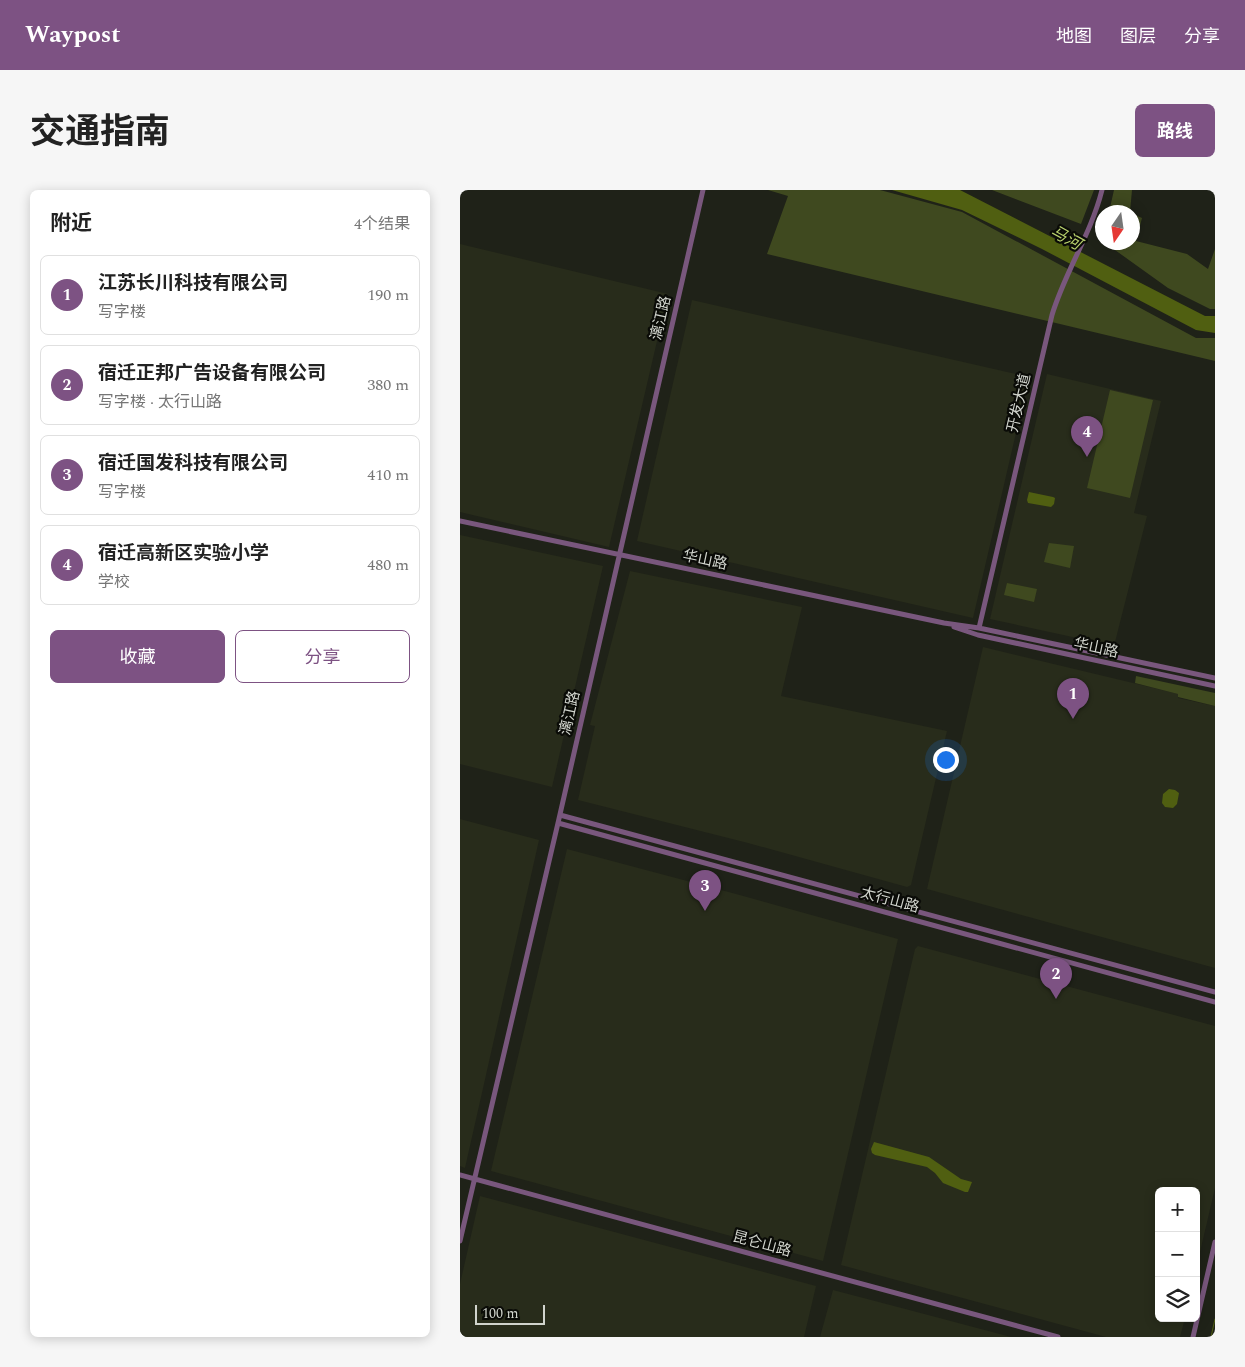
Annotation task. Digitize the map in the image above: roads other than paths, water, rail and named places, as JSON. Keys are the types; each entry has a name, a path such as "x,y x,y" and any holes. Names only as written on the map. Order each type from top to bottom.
{"street":[{"name":"漓江路","path":"460,1241 704,190"},
{"name":"开发大道","path":"980,628 1052,314 1058,295 1095,214 1102,190"},
{"name":"华山路","path":"460,521 1215,678"},
{"name":"华山路","path":"944,623 978,635 1215,686"},
{"name":"太行山路","path":"560,815 1215,992"},
{"name":"太行山路","path":"558,823 1215,1002"},
{"name":"昆仑山路","path":"460,1175 1058,1337"},
{"path":"1193,1337 1215,1242"}],"waterway":[{"path":"1211,1337 1215,1319"}],"place":[{"name":"宿迁高新区实验小学","path":"1087,457"},
{"name":"江苏长川科技有限公司","path":"1073,719"},
{"name":"宿迁国发科技有限公司","path":"705,911"},
{"name":"宿迁正邦广告设备有限公司","path":"1056,999"}],"water label":[{"name":"马河","path":"1066,238"}]}
